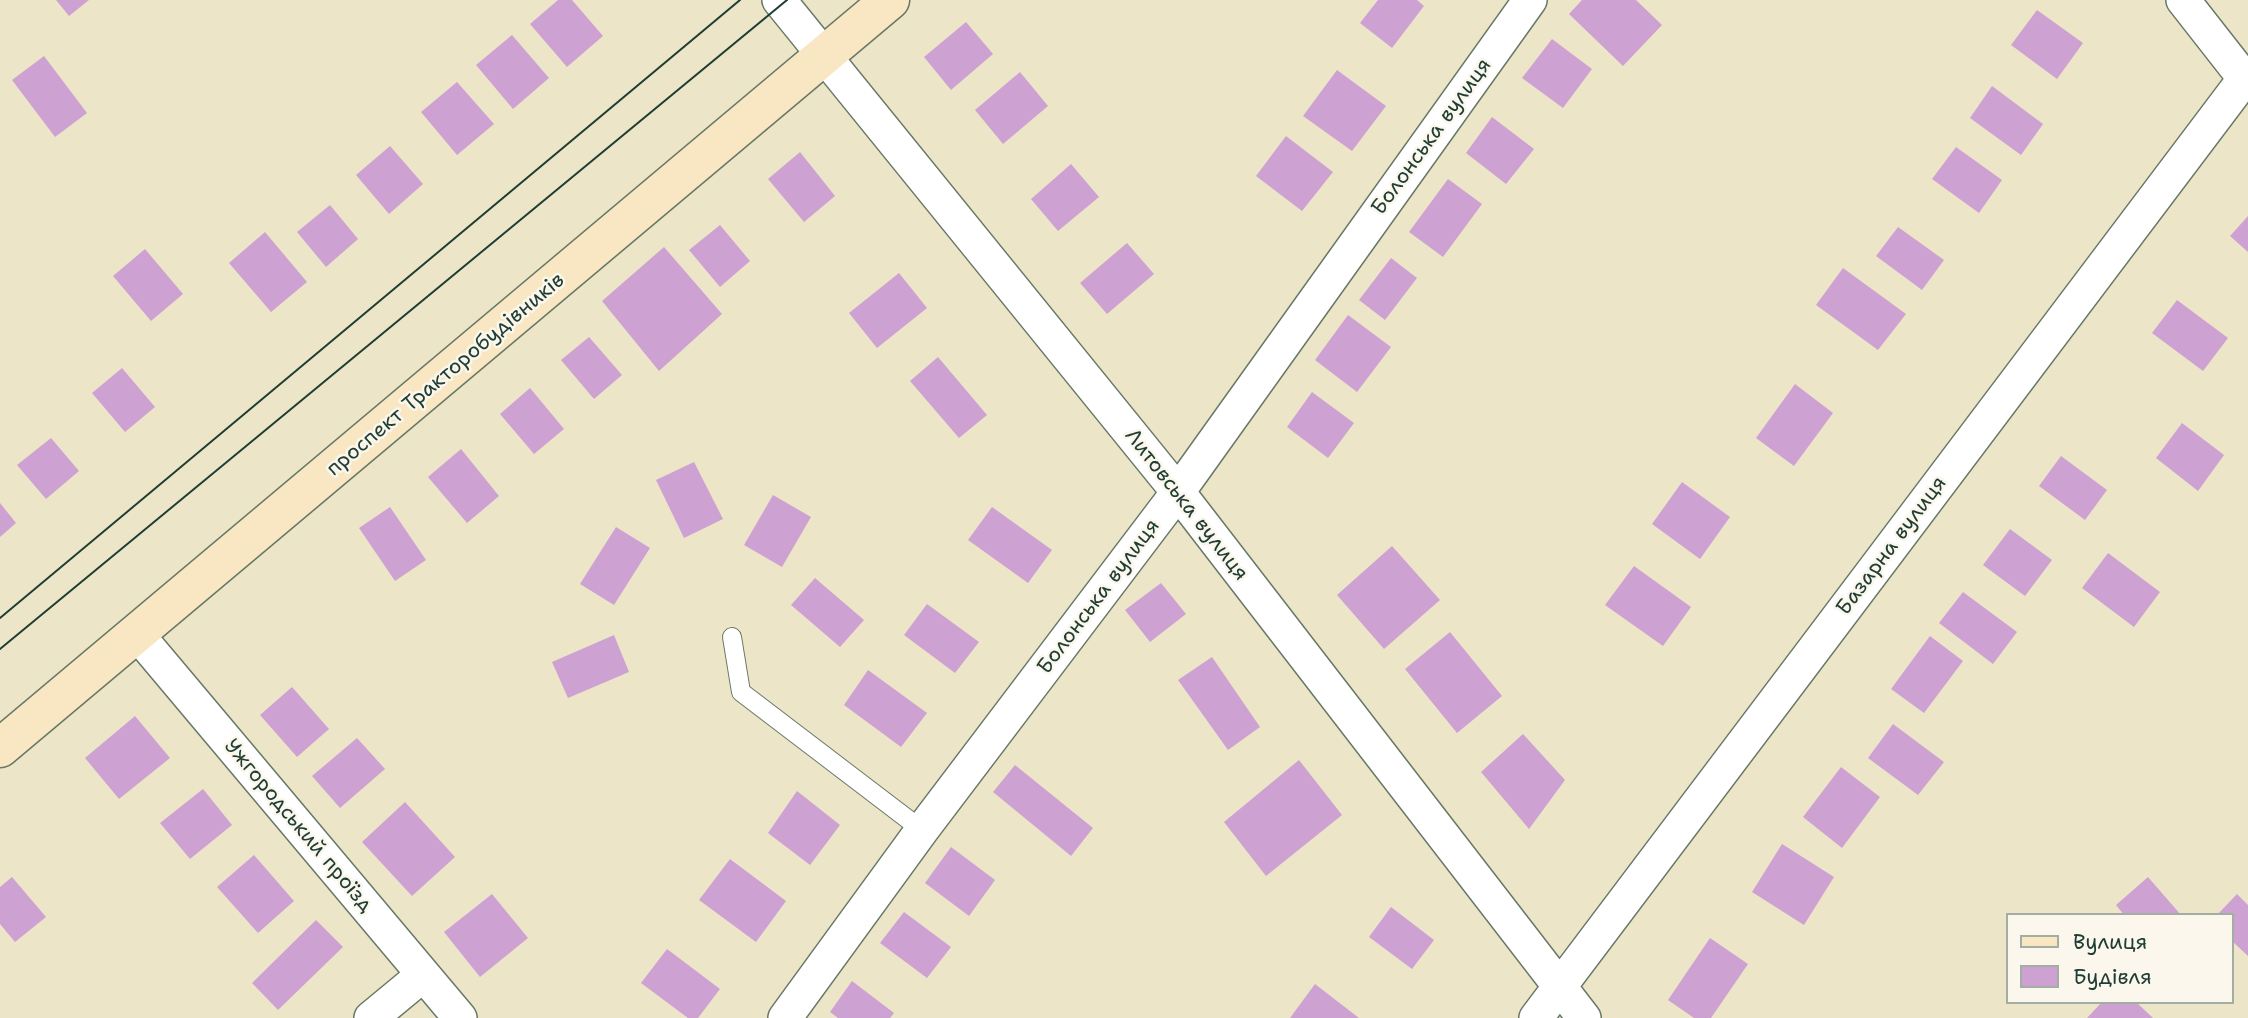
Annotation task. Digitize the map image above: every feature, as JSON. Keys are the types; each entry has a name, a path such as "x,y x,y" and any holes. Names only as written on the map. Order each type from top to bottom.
{"main road":[{"name":"проспект Тракторобудівників","path":"0,748 890,0"}],"street":[{"name":"Литовська вулиця","path":"779,0 1178,492 1558,988 1584,1018"},
{"name":"Болонська вулиця","path":"785,1018 922,830 1178,492 1530,0"},
{"path":"2183,0 2247,79"},
{"name":"Базарна вулиця","path":"1536,1018 2247,79"},
{"name":"Ужгородський проїзд","path":"137,634 460,1018"},
{"path":"371,1018 423,975"}],"lane":[{"path":"732,638 741,692 922,830"}],"building":[{"path":"56,0 89,0 69,16"},
{"path":"558,0 572,0 603,36 567,67 530,24"},
{"path":"1378,0 1417,0 1424,6 1392,48 1360,23"},
{"path":"1582,0 1636,0 1662,25 1623,66 1569,14"},
{"path":"2037,10 2083,43 2057,79 2011,45"},
{"path":"966,22 993,54 951,90 924,57"},
{"path":"512,35 549,78 513,109 476,65"},
{"path":"1552,39 1592,69 1563,108 1522,78"},
{"path":"44,56 87,113 55,137 12,80"},
{"path":"1337,70 1386,106 1352,151 1303,116"},
{"path":"1020,72 1048,106 1003,144 975,110"},
{"path":"457,82 494,124 457,155 421,112"},
{"path":"1992,86 2043,124 2021,155 1970,118"},
{"path":"1492,117 1534,149 1506,184 1466,153"},
{"path":"1286,136 1333,172 1302,211 1256,176"},
{"path":"390,146 423,184 389,214 356,175"},
{"path":"1956,147 2002,180 1979,213 1932,179"},
{"path":"800,152 835,196 804,222 768,179"},
{"path":"1071,164 1099,197 1058,231 1031,199"},
{"path":"1448,179 1482,204 1443,257 1409,232"},
{"path":"330,205 358,239 326,267 297,232"},
{"path":"2248,216 2248,252 2230,236"},
{"path":"720,225 750,261 720,287 689,250"},
{"path":"1898,227 1944,260 1922,290 1876,256"},
{"path":"265,232 307,282 271,312 229,263"},
{"path":"1127,243 1154,274 1107,314 1080,283"},
{"path":"664,247 722,314 659,371 602,301"},
{"path":"145,249 183,294 151,321 113,276"},
{"path":"1391,258 1417,278 1385,320 1359,300"},
{"path":"1843,268 1906,314 1878,350 1816,305"},
{"path":"899,273 927,308 877,348 849,313"},
{"path":"2177,300 2228,338 2203,371 2152,333"},
{"path":"1348,315 1391,347 1357,392 1315,360"},
{"path":"589,337 622,375 594,399 561,360"},
{"path":"938,357 987,415 959,438 910,381"},
{"path":"122,368 155,407 125,432 92,393"},
{"path":"1795,384 1833,413 1794,466 1756,438"},
{"path":"530,388 564,429 534,454 500,414"},
{"path":"1312,392 1354,423 1328,458 1287,427"},
{"path":"2182,423 2224,455 2198,491 2156,458"},
{"path":"51,438 79,471 46,499 17,465"},
{"path":"461,449 499,496 467,523 428,477"},
{"path":"2061,456 2107,490 2085,520 2039,486"},
{"path":"694,462 723,519 684,538 656,480"},
{"path":"1682,482 1730,517 1700,559 1652,524"},
{"path":"773,495 811,517 782,567 744,545"},
{"path":"0,503 16,523 0,537"},
{"path":"390,507 426,560 395,581 359,528"},
{"path":"992,507 1052,550 1028,583 968,540"},
{"path":"616,527 650,548 614,605 580,584"},
{"path":"2010,529 2052,560 2025,596 1983,565"},
{"path":"1392,546 1440,600 1384,649 1337,595"},
{"path":"2108,553 2160,592 2134,627 2082,588"},
{"path":"1634,566 1691,607 1663,646 1605,605"},
{"path":"815,578 864,620 840,647 791,605"},
{"path":"1161,583 1186,614 1150,642 1125,610"},
{"path":"1963,592 2017,632 1993,664 1939,623"},
{"path":"927,604 979,642 955,673 904,635"},
{"path":"1450,632 1502,696 1457,733 1405,669"},
{"path":"614,635 629,672 568,698 552,662"},
{"path":"1930,636 1963,661 1924,713 1891,689"},
{"path":"1212,657 1260,727 1228,750 1178,680"},
{"path":"868,670 927,713 901,747 844,705"},
{"path":"292,687 329,729 297,757 260,715"},
{"path":"135,716 170,758 119,799 85,758"},
{"path":"1893,724 1944,762 1918,795 1868,758"},
{"path":"1523,734 1565,780 1529,829 1481,772"},
{"path":"357,738 385,769 340,808 312,776"},
{"path":"1299,760 1342,815 1266,876 1224,822"},
{"path":"1015,765 1093,828 1071,856 993,792"},
{"path":"1841,767 1880,797 1842,848 1803,817"},
{"path":"203,789 232,825 190,859 160,823"},
{"path":"797,791 840,825 810,865 768,833"},
{"path":"405,802 455,857 412,896 362,842"},
{"path":"1782,844 1834,877 1804,925 1752,892"},
{"path":"951,847 995,880 969,916 925,883"},
{"path":"254,855 294,901 258,933 217,887"},
{"path":"730,859 786,901 756,942 699,900"},
{"path":"12,877 46,917 15,942 0,924 0,887"},
{"path":"2148,877 2179,913 2122,913 2116,905"},
{"path":"492,894 528,938 480,977 444,932"},
{"path":"2237,894 2248,905 2248,956 2234,943 2234,913 2219,913"},
{"path":"1391,907 1434,940 1412,969 1369,937"},
{"path":"904,912 951,947 927,978 880,943"},
{"path":"316,920 343,947 278,1010 252,983"},
{"path":"1710,938 1748,964 1711,1018 1694,1018 1668,1000"},
{"path":"667,949 720,989 698,1018 688,1018 641,983"},
{"path":"852,981 894,1013 890,1018 838,1018 830,1012"},
{"path":"1315,984 1359,1018 1290,1018"},
{"path":"2100,1004 2138,1004 2153,1018 2087,1018"}],"tram line":[{"path":"0,618 740,0"},
{"path":"0,649 787,0"}]}
